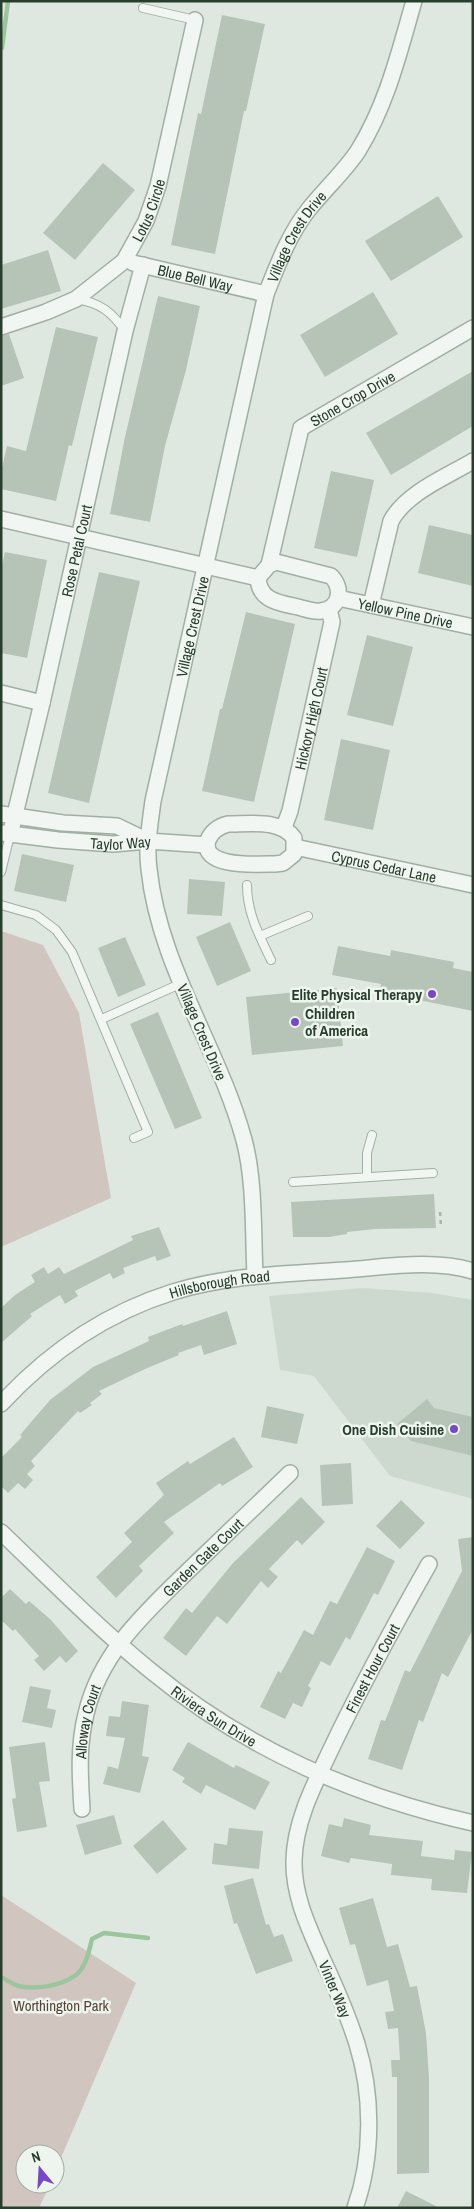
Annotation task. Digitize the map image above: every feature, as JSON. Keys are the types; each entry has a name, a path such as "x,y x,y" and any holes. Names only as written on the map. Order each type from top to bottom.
{"street":[{"name":"Village Crest Drive","path":"255,1276 250,1183 244,1142 222,1080 160,927 152,895 148,867 148,841 153,801 266,294 292,234 309,209 357,152 374,123 390,87 414,1"},
{"name":"Lotus Circle","path":"1,327 46,312 76,299 124,261 146,221 158,186 195,20"},
{"name":"Blue Bell Way","path":"124,261 266,294"},
{"name":"Rose Petal Court","path":"6,834 8,816 42,703 125,331 143,265"},
{"name":"Stone Crop Drive","path":"269,565 301,428 473,328"},
{"path":"372,605 391,521 397,510 407,500 473,461"},
{"path":"1,519 258,578 269,565"},
{"name":"Yellow Pine Drive","path":"269,565 283,563 331,576 336,582 334,603"},
{"name":"Yellow Pine Drive","path":"258,578 258,586 273,601 314,611 334,603 372,605 473,627"},
{"name":"Hickory High Court","path":"284,828 290,811 332,622 334,603"},
{"path":"1,693 42,703"},
{"name":"Taylor Way","path":"8,816 64,823 117,826 148,841"},
{"path":"228,824 276,825 284,828 294,838 295,847 294,854 283,863 266,864 220,861 210,852 207,844 210,836 216,830 228,824"},
{"name":"Taylor Way","path":"6,834 113,844 148,841"},
{"path":"148,841 207,844"},
{"name":"Cyprus Cedar Lane","path":"295,847 473,885"},
{"name":"Hillsborough Road","path":"1,1404 37,1368 71,1342 103,1322 140,1304 174,1292 255,1276 431,1265 458,1267 473,1271"},
{"name":"Garden Gate Court","path":"119,1644 142,1616 290,1473"},
{"name":"Riviera Sun Drive","path":"1,1532 119,1644 203,1710 251,1740 319,1775 426,1812 473,1822"},
{"name":"Finest Hour Court","path":"319,1775 359,1691 429,1564"},
{"name":"Alloway Court","path":"82,1809 80,1770 85,1714 104,1667 119,1644"},
{"name":"Vinter Way","path":"319,1775 305,1807 297,1834 294,1860 295,1887 303,1914 347,2014 358,2046 364,2074 368,2105 368,2138 364,2173 355,2208"}],"lane":[{"path":"143,8 195,20"},
{"path":"76,299 94,302 105,308 114,316 125,331"},
{"path":"1,872 6,834"},
{"path":"247,885 247,902 271,960"},
{"path":"1,905 36,915 56,930 72,952 102,1019 148,1132 134,1138"},
{"path":"260,936 308,916"},
{"path":"102,1019 182,983"},
{"path":"367,1177 367,1153 372,1135"},
{"path":"293,1182 433,1173"}],"path":[{"path":"440,1212 441,1227"}],"shaded area":[{"path":"363,1288 433,1293 473,1300 473,1499 390,1476 314,1376 280,1370 269,1296"}],"green space":[{"path":"1,931 43,945 79,1013 111,1198 1,1247"},
{"name":"Worthington Park","path":"1,1895 136,1983 65,2149 65,2144 15,2144 15,2194 45,2194 39,2208 1,2208"}],"building":[{"path":"222,15 265,24 246,111 244,111 215,254 171,245 198,113 201,114"},
{"path":"103,163 135,190 75,260 43,233"},
{"path":"438,196 463,237 391,281 365,241"},
{"path":"48,250 61,291 1,309 1,265"},
{"path":"373,292 398,334 325,377 300,335"},
{"path":"158,296 200,306 186,370 165,446 150,522 110,514 125,437"},
{"path":"56,327 98,337 72,446 69,445 56,501 1,489 1,472 7,446 26,451"},
{"path":"9,334 24,378 1,386 1,336"},
{"path":"473,371 473,426 391,475 366,433"},
{"path":"331,471 374,480 357,557 314,548"},
{"path":"429,525 473,535 473,586 418,573"},
{"path":"5,552 47,560 27,658 1,653 1,570"},
{"path":"99,572 140,581 89,803 48,793"},
{"path":"246,612 295,624 254,802 202,791 220,709 222,709"},
{"path":"367,635 413,647 393,726 347,715"},
{"path":"341,739 390,750 373,830 324,820"},
{"path":"22,854 74,865 66,902 14,891"},
{"path":"189,879 225,882 222,916 187,914"},
{"path":"230,922 251,971 217,986 196,937"},
{"path":"125,937 146,985 118,997 98,948"},
{"path":"338,946 390,956 391,950 454,962 453,968 473,972 473,1011 379,992 381,984 332,975"},
{"name":"Children of America","path":"337,988 343,1046 252,1055 246,997"},
{"path":"158,1012 202,1118 175,1129 130,1024"},
{"path":"434,1194 436,1228 375,1229 347,1232 347,1234 329,1237 293,1237 291,1202"},
{"path":"159,1227 171,1256 157,1261 155,1256 123,1268 125,1273 113,1279 110,1273 75,1291 78,1296 65,1304 60,1295 30,1314 32,1316 1,1343 1,1308 15,1295 35,1282 31,1275 44,1267 48,1274 59,1267 64,1274 133,1240 131,1236"},
{"path":"227,1311 237,1344 204,1355 201,1345 178,1353 179,1355 99,1391 102,1394 90,1403 92,1405 80,1413 78,1411 31,1461 35,1466 27,1474 33,1480 25,1489 18,1483 8,1493 1,1486 1,1458 22,1437 20,1435 50,1400 93,1367 149,1341 148,1337 182,1324 183,1326"},
{"path":"427,1399 434,1408 473,1417 473,1456 411,1441 397,1424"},
{"path":"267,1406 304,1414 297,1444 261,1437"},
{"path":"234,1437 253,1467 222,1486 220,1483 164,1522 174,1533 139,1566 143,1571 116,1598 96,1577 132,1542 124,1533 164,1495 156,1483 188,1461 190,1464"},
{"path":"351,1463 353,1504 322,1506 320,1465"},
{"path":"301,1497 325,1522 302,1545 297,1540 269,1569 278,1577 268,1588 261,1581 227,1624 217,1616 186,1656 163,1638 186,1608 192,1613 233,1563"},
{"path":"401,1500 425,1523 400,1549 376,1526"},
{"path":"473,1537 473,1629 448,1677 442,1673 423,1722 419,1720 402,1770 368,1759 381,1720 385,1721 405,1670 410,1672 462,1571 458,1539"},
{"path":"367,1547 395,1561 378,1595 374,1593 350,1640 346,1637 330,1666 321,1661 308,1686 311,1688 302,1707 293,1703 285,1719 260,1707 278,1671 281,1673 304,1630 313,1635 330,1601 337,1604"},
{"path":"10,1589 26,1604 29,1601 50,1619 78,1651 66,1663 60,1656 44,1671 34,1660 39,1656 15,1629 13,1631 1,1620 1,1598"},
{"path":"30,1686 51,1690 47,1708 56,1710 52,1728 22,1722"},
{"path":"122,1701 149,1705 142,1756 149,1757 140,1793 103,1784 108,1766 118,1769 125,1738 106,1736 109,1716 120,1717"},
{"path":"45,1742 50,1781 39,1782 47,1827 17,1832 12,1799 16,1798 9,1747"},
{"path":"188,1742 234,1768 236,1765 270,1782 255,1810 206,1785 201,1794 182,1782 185,1778 172,1770"},
{"path":"114,1815 122,1844 85,1855 76,1825"},
{"path":"344,1818 371,1825 369,1835 423,1841 421,1856 454,1860 455,1850 472,1852 467,1893 431,1890 432,1879 391,1875 392,1864 351,1858 349,1863 321,1856 329,1824 342,1827"},
{"path":"163,1820 187,1849 157,1874 133,1846"},
{"path":"229,1828 263,1831 259,1869 212,1864 214,1843 227,1845"},
{"path":"253,1878 266,1925 269,1924 274,1937 283,1934 293,1961 256,1974 237,1923 234,1924 224,1886"},
{"path":"373,1898 387,1947 398,1944 410,1987 417,1986 426,2033 429,2078 429,2173 397,2174 397,2077 392,2077 391,2060 400,2060 398,2028 388,2029 385,2012 394,2011 388,1980 367,1986 355,1944 350,1945 339,1908"},
{"path":"406,2191 440,2208 397,2208"}],"waterway":[{"path":"2,48 8,1"},
{"path":"1,1977 14,1985 26,1987 56,1984 70,1979 79,1972 87,1958 92,1939 104,1933 148,1938"}],"place":[{"name":"Elite Physical Therapy","path":"432,994"},
{"name":"Children of America","path":"295,1022"},
{"name":"One Dish Cuisine","path":"454,1429"}]}
